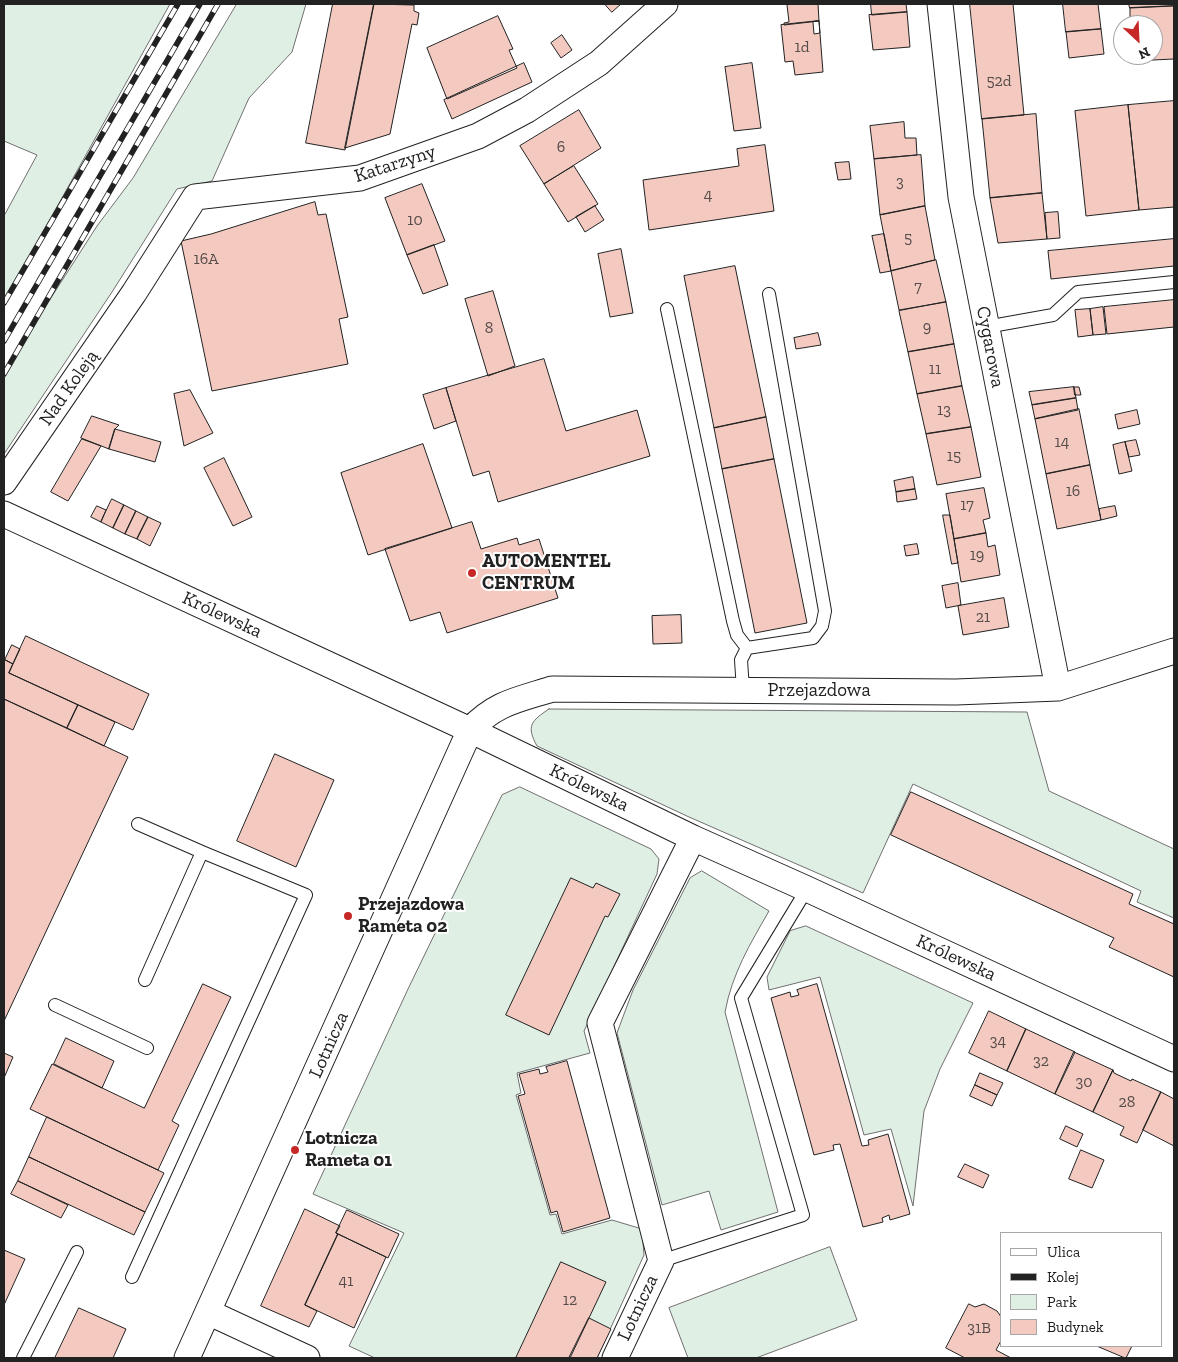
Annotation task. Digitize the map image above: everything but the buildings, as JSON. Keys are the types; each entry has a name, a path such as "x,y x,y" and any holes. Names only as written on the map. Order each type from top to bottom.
{"street":[{"name":"Katarzyny","path":"134,293 195,197 360,178 478,136 527,110 599,63 665,4"},
{"name":"Cygarowa","path":"940,4 961,197 1058,688"},
{"name":"Nad Koleją","path":"4,482 134,293"},
{"name":"Królewska","path":"4,514 470,730 693,838 1174,1059"},
{"name":"Przejazdowa","path":"470,730 481,718 501,704 552,689 956,692 1058,688 1174,651"},
{"name":"Lotnicza","path":"187,1358 210,1312 470,730"},
{"name":"Lotnicza","path":"615,1358 661,1262 600,1024 693,838"},
{"path":"210,1312 308,1358"}],"lane":[{"path":"986,327 1053,315 1078,292 1174,282"},
{"path":"747,648 813,638 822,626 825,611 769,294"},
{"path":"667,309 733,621 737,635 747,648"},
{"path":"742,690 741,660 747,648"},
{"path":"132,1277 306,895 138,824"},
{"path":"145,980 202,852"},
{"path":"661,1262 802,1215 741,998 807,889"},
{"path":"55,1005 147,1048"},
{"path":"24,1358 77,1252"}],"green space":[{"path":"4,4 170,4 4,302 4,216 37,155 4,141"},
{"path":"237,4 306,4 292,52 249,98 212,181 177,189 112,292 4,454 4,371 97,226 133,178"},
{"path":"549,709 1027,712 1049,791 1174,849 1174,918 1137,902 1141,891 913,784 863,893 689,817 537,746 531,729 532,724"},
{"path":"520,787 651,849 659,859 657,874 584,1031 590,1053 517,1073 521,1093 516,1095 550,1215 556,1214 562,1234 612,1220 642,1229 644,1255 597,1358 375,1358 349,1346 404,1233 313,1194 408,989 502,795"},
{"path":"702,871 769,911 737,972 725,1012 778,1212 721,1230 709,1191 662,1205 617,1033 633,990 690,878"},
{"path":"806,926 973,1003 940,1069 924,1111 913,1206 891,1129 864,1135 820,977 769,990 767,977 790,931"},
{"path":"830,1247 857,1320 756,1358 688,1358 669,1308"}],"railway":[{"path":"4,303 178,4"},
{"path":"4,341 200,4"},
{"path":"4,374 218,4"}],"place":[{"name":"AUTOMENTEL CENTRUM","path":"472,573"},
{"name":"Przejazdowa Rameta 02","path":"348,916"},
{"name":"Lotnicza Rameta 01","path":"295,1150"}]}
